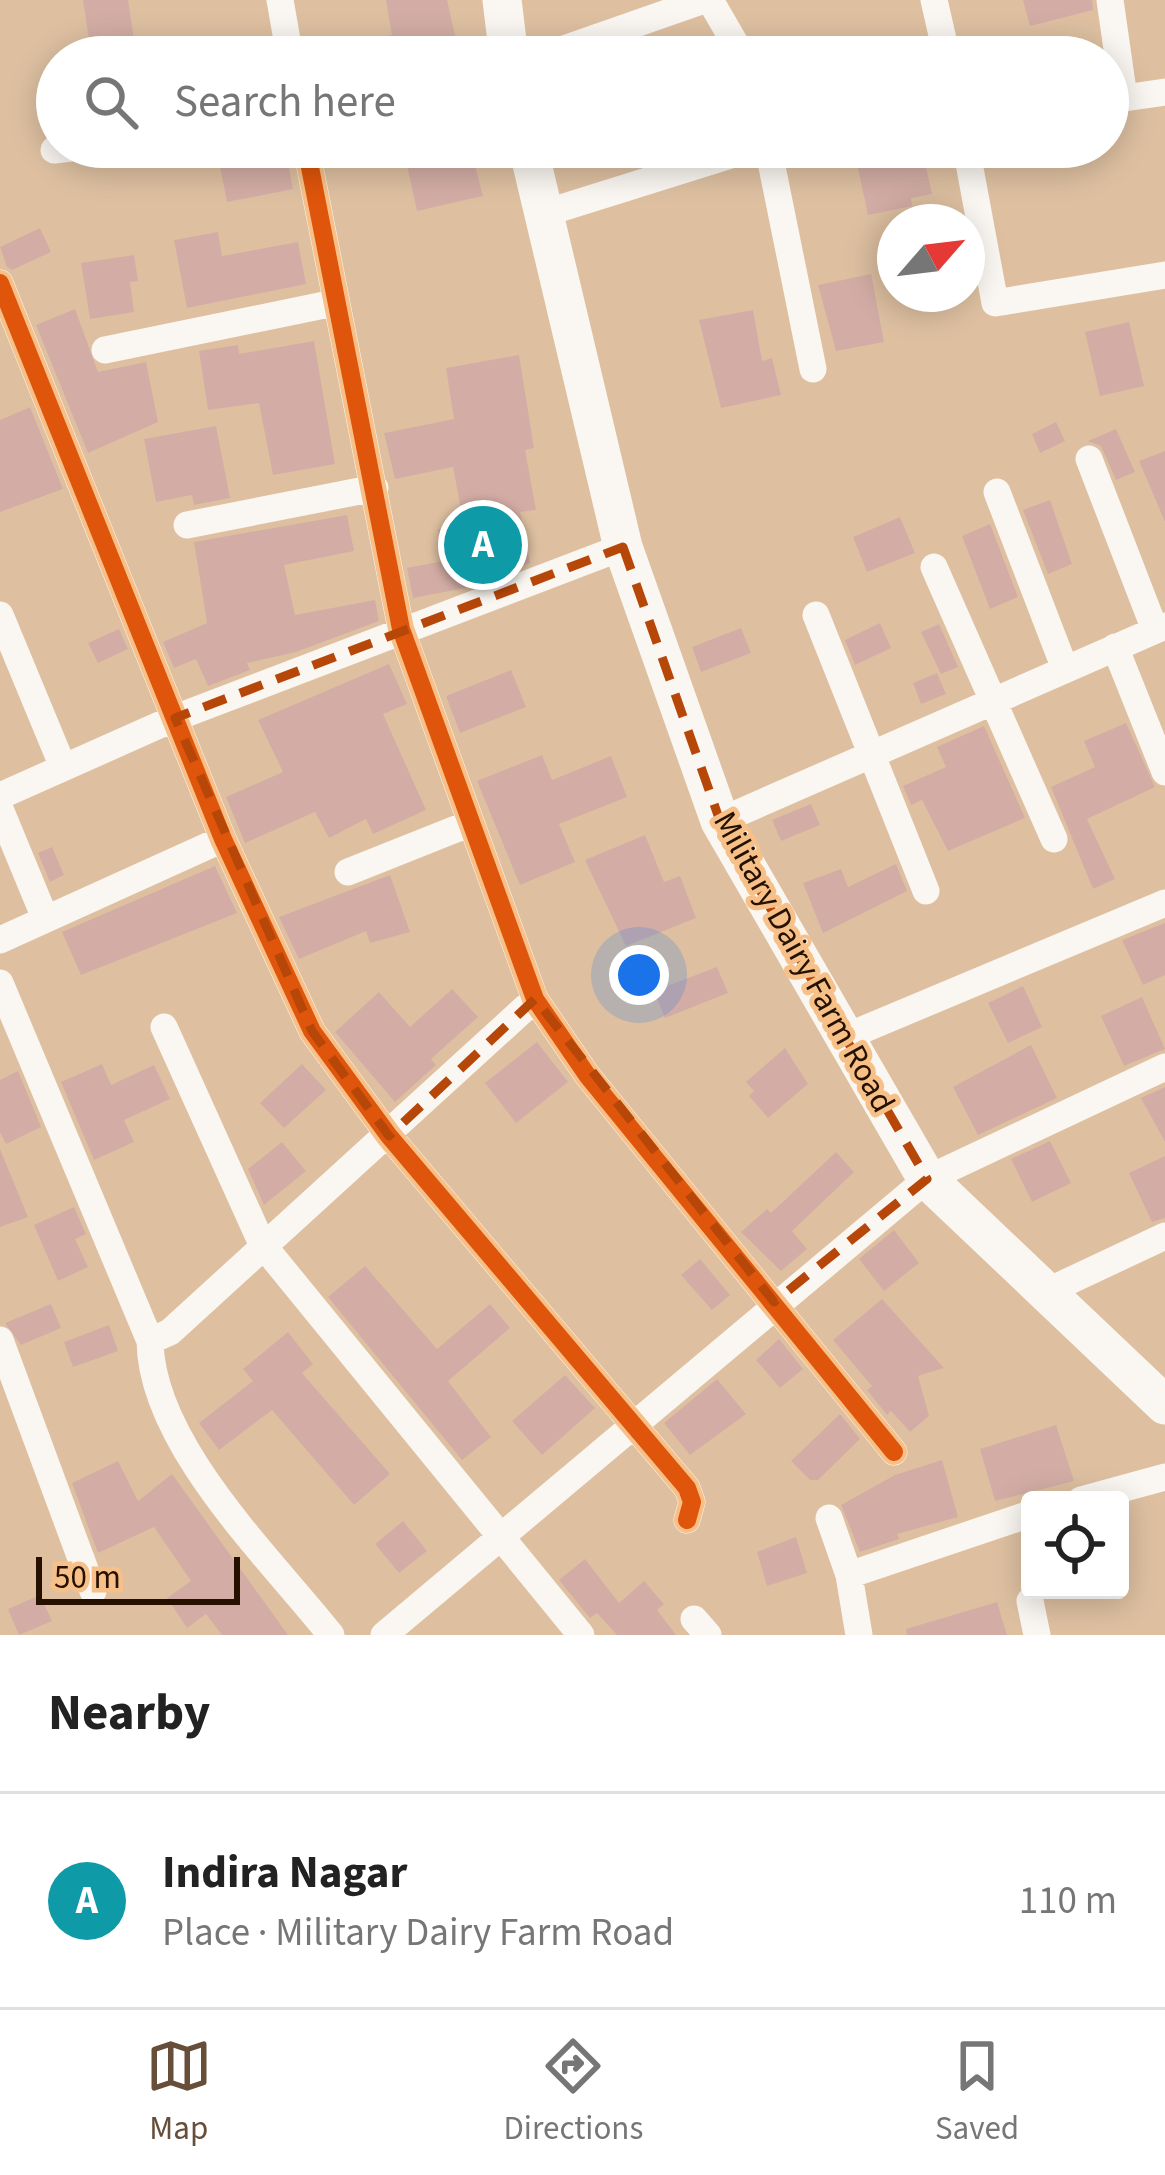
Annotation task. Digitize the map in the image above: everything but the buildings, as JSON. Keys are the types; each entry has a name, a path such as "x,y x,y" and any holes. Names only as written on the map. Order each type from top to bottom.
{"main road":[{"path":"502,0 506,36"},
{"name":"Military Dairy Farm Road","path":"532,168 623,547 720,820 927,1179 1165,1406"}],"street":[{"path":"280,0 286,36"},
{"path":"602,36 707,0 730,36"},
{"path":"934,0 942,36"},
{"path":"1110,0 1112,36"},
{"path":"1129,97 1165,92"},
{"path":"310,168 400,629 535,999 587,1075 894,1452"},
{"path":"542,214 689,168"},
{"path":"772,168 813,369"},
{"path":"970,168 995,303 1165,275"},
{"path":"0,283 223,839 312,1031 389,1136 687,1488 692,1502 687,1520"},
{"path":"105,350 334,302"},
{"path":"720,820 1160,628 1089,459"},
{"path":"187,525 375,488"},
{"path":"997,492 1065,670"},
{"path":"0,796 175,718 623,547"},
{"path":"934,567 1054,839"},
{"path":"0,615 63,766"},
{"path":"815,615 926,891"},
{"path":"1115,647 1165,772"},
{"path":"0,809 45,918"},
{"path":"348,872 471,823"},
{"path":"0,940 223,839"},
{"path":"843,1038 1165,903"},
{"path":"0,983 150,1341 153,1372 189,1453 331,1635"},
{"path":"150,1341 170,1332 535,999"},
{"path":"164,1027 262,1244 581,1635"},
{"path":"384,1635 636,1426 774,1302 927,1179 1165,1067"},
{"path":"1046,1292 1165,1236"},
{"path":"0,1343 93,1591"},
{"path":"1114,1491 1165,1477"},
{"path":"849,1575 1021,1517"},
{"path":"829,1518 849,1575 859,1635"},
{"path":"1030,1601 1037,1635"}],"highlighted area":[{"path":"623,547 720,821 927,1179 774,1302 535,999 389,1136 312,1031 175,718"}],"cycle path":[{"path":"310,168 401,629 535,999 587,1075 894,1452"},
{"path":"0,283 223,839 312,1031 389,1136 687,1488 692,1502 687,1520"}],"place":[{"name":"Indira Nagar","path":"483,545"}]}
